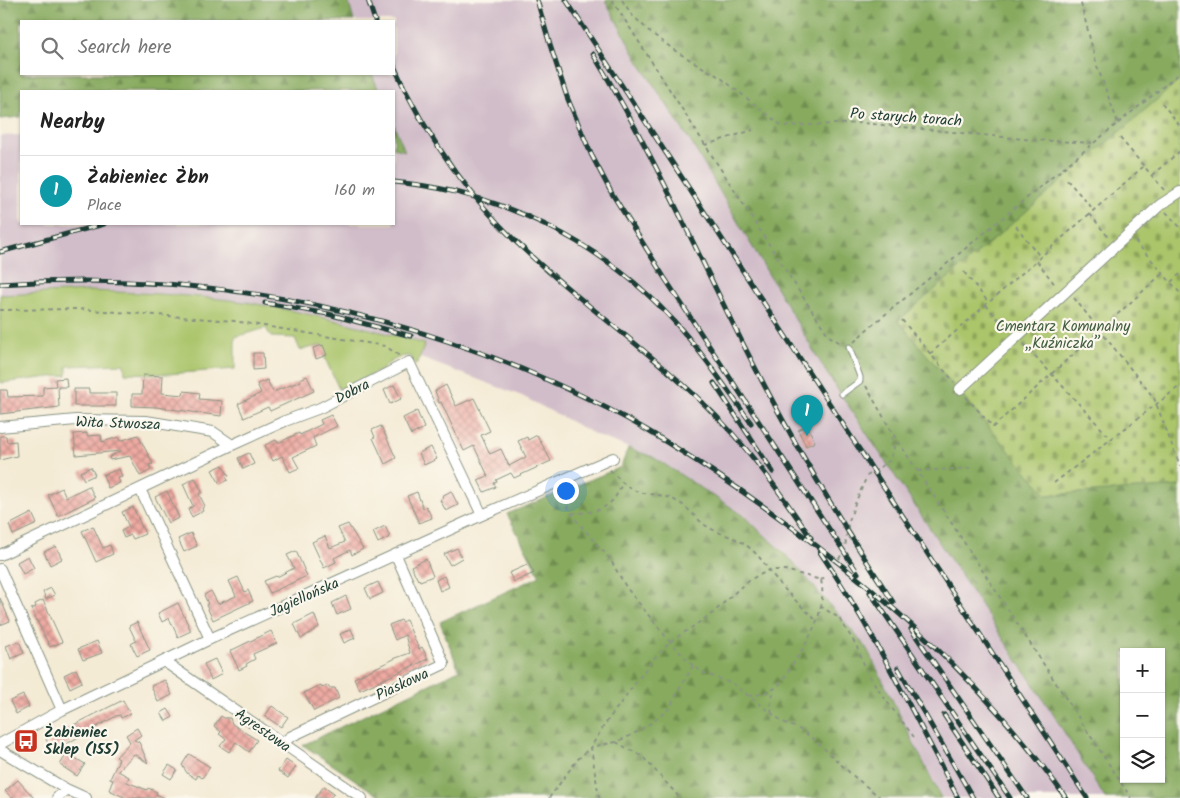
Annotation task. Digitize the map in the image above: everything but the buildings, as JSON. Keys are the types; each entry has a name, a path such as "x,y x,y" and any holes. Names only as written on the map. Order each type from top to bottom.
{"street":[{"path":"960,389 1160,205 1180,192"},
{"path":"409,362 482,515"},
{"name":"Dobra","path":"0,555 232,445 320,408 409,362"},
{"name":"Wita Stwosza","path":"0,427 76,420 146,421 213,432 232,445"},
{"name":"Jagiellońska","path":"0,744 62,710 210,639 482,515 613,458"},
{"path":"140,489 210,639"},
{"name":"Piaskowa","path":"282,744 290,737 444,664 396,555"},
{"path":"0,569 62,710"},
{"name":"Agrestowa","path":"164,662 362,798"},
{"path":"0,750 66,789 86,798"},
{"path":"57,798 66,789"}],"lane":[{"path":"842,394 860,381 848,348"}],"path":[{"path":"612,0 829,336 848,348 865,331 1180,74"},
{"name":"Po starych torach","path":"622,0 632,14 650,32 677,52 712,72 782,126 863,123 1033,140 1096,143"},
{"path":"1080,0 1097,66 1118,123"},
{"path":"1162,103 1180,126"},
{"path":"705,145 753,130"},
{"path":"1120,138 1169,198"},
{"path":"1152,175 1180,151"},
{"path":"930,354 1144,166"},
{"path":"1068,180 1094,210"},
{"path":"1160,205 1180,227"},
{"path":"1090,214 1115,246"},
{"path":"1016,226 1041,258"},
{"path":"1128,234 1180,293"},
{"path":"1037,261 1100,329 1157,403 1180,466"},
{"path":"964,272 1016,338 1110,439"},
{"path":"902,320 992,427 1163,273"},
{"path":"1171,282 1180,274"},
{"path":"0,310 78,309 234,321 385,346 409,362"},
{"path":"860,378 892,432 1131,798"},
{"path":"1054,483 1180,386"},
{"path":"839,559 845,548 848,524 854,506 867,476 889,461 894,448 892,432"},
{"path":"602,463 622,483 639,492 676,501 709,528 739,541 752,550 764,560 790,595 816,620"},
{"path":"918,471 970,468"},
{"path":"572,513 591,513 604,508 614,501 622,483"},
{"path":"553,484 575,519 610,559 626,586 670,642 693,666 704,673 733,684 783,722 799,729 880,798"},
{"path":"549,798 577,760 591,747 605,724 651,662 670,642 727,602 743,585 770,570 785,570 821,580"},
{"path":"821,580 827,575"},
{"path":"749,696 763,694 778,686 810,638 822,596 821,580"},
{"path":"820,606 840,618 856,645 868,674 914,737"},
{"path":"591,747 616,742 632,735 654,721 670,708 693,666"},
{"path":"772,713 770,706 774,689"},
{"path":"616,742 643,757 680,798"},
{"path":"591,747 599,798"}],"shaded area":[{"path":"348,0 605,0 637,59 692,144 826,372 1053,714 1105,798 941,798 866,647 790,559 743,515 653,457 598,436 522,396 410,354 257,313 0,298 0,136 20,135 20,225 395,225 395,149 405,150 395,127 395,90 379,90 372,75 395,75 395,20 354,20"}],"green space":[{"path":"0,0 348,0 354,20 20,20 20,75 372,75 379,90 20,90 20,117 0,119"},
{"path":"605,0 1180,0 1180,80 898,321 1047,495 1180,486 1180,798 1105,798 1053,714 826,372 692,144 637,59"},
{"name":"Cmentarz Komunalny „Kuźniczka”","path":"1180,80 1180,486 1047,495 898,321"},
{"path":"395,127 405,151 395,148"},
{"path":"89,291 191,296 251,303 339,321 425,344 417,364 415,365 410,356 398,358 382,370 339,389 324,356 326,355 323,345 300,350 295,338 271,337 266,328 235,337 235,369 167,374 125,373 124,364 67,366 67,375 0,383 0,295"},
{"path":"628,448 653,457 743,515 790,559 866,647 941,798 382,798 303,745 459,670 440,622 540,576 507,514 621,467"}],"railway":[{"path":"368,0 375,20"},
{"path":"537,0 567,97 591,154 611,192 664,277 858,573"},
{"path":"566,0 1087,798"},
{"path":"593,54 638,133 680,214 739,337 775,406 840,519 893,602"},
{"path":"395,68 420,118 436,143 453,168 490,214 551,274 660,364 718,418 760,467 811,538"},
{"path":"395,182 433,187 472,196 510,209 546,225 581,244 645,292 673,320 704,357 751,423"},
{"path":"0,252 100,225"},
{"path":"0,284 68,281 134,282 200,287 266,296 331,308 459,345 522,369 590,399 655,435 733,485 809,540 881,597 948,659 979,691 1010,725 1066,798"},
{"path":"265,303 328,314 411,336"},
{"path":"714,383 773,472"},
{"path":"820,552 875,642 958,798"},
{"path":"870,592 1010,798"},
{"path":"911,629 1027,798"},
{"path":"898,668 973,798"},
{"path":"944,715 999,798"}],"place":[{"name":"Żabieniec Żbn","path":"807,436"},
{"name":"Żabieniec Sklep (155)","path":"26,741"}]}
